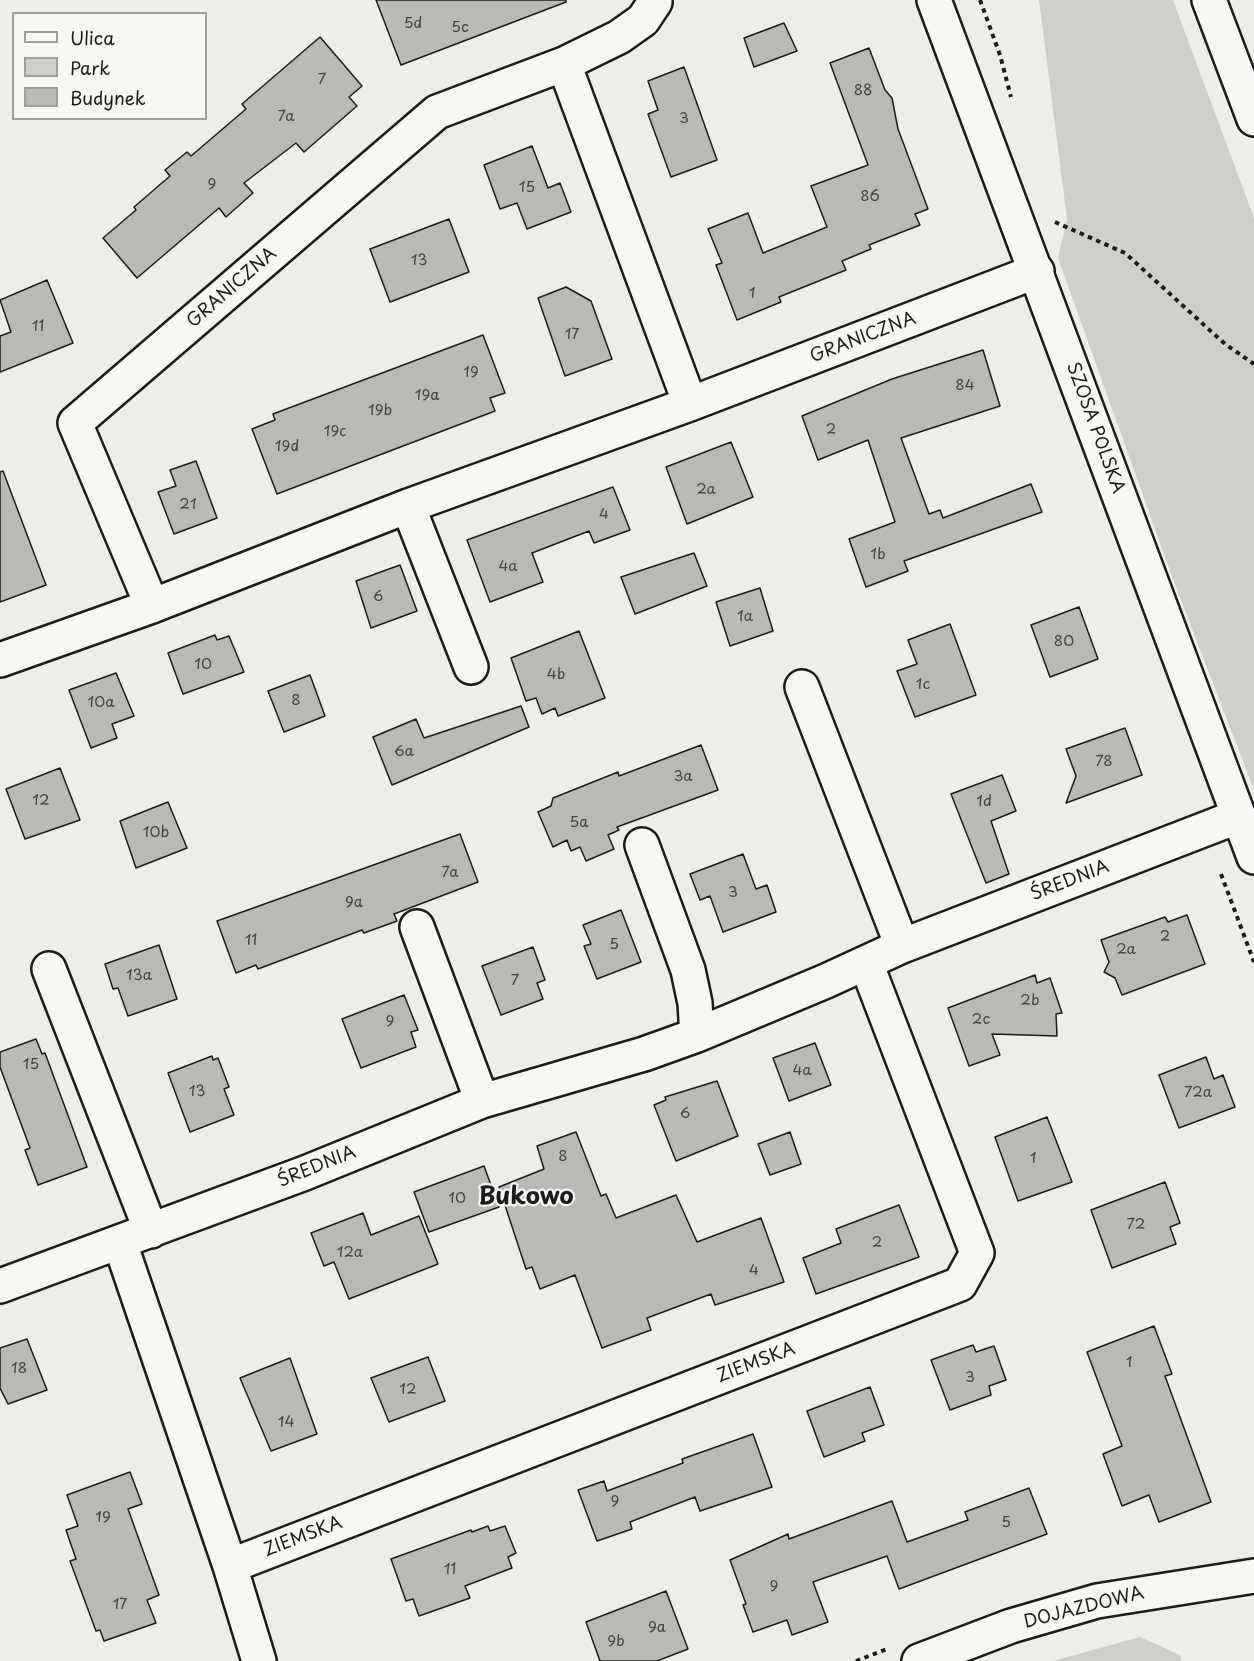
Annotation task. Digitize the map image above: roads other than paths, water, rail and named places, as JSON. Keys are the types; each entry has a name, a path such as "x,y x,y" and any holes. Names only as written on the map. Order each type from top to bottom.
{"street":[{"name":"SZOSA POLSKA","path":"934,0 1254,857"},
{"path":"1209,0 1253,112"},
{"name":"GRANICZNA","path":"152,606 75,423 437,112 564,64 619,37 643,20 655,2"},
{"path":"564,64 690,404"},
{"name":"GRANICZNA","path":"0,660 152,606 408,506 690,404 1036,271"},
{"path":"408,506 471,667"},
{"path":"802,687 902,946"},
{"name":"ŚREDNIA","path":"0,1286 304,1173 482,1101 697,1035 902,946 1239,816"},
{"path":"642,845 688,970 695,1003 697,1035"},
{"path":"417,927 482,1101"},
{"name":"ZIEMSKA","path":"230,1566 960,1284 977,1253 866,963"},
{"path":"49,969 151,1231"},
{"path":"120,1243 230,1566 259,1661"},
{"name":"DOJAZDOWA","path":"919,1661 971,1652 1011,1626 1097,1601 1254,1576"}],"district":[{"name":"Bukowo","path":"526,1197"}]}
